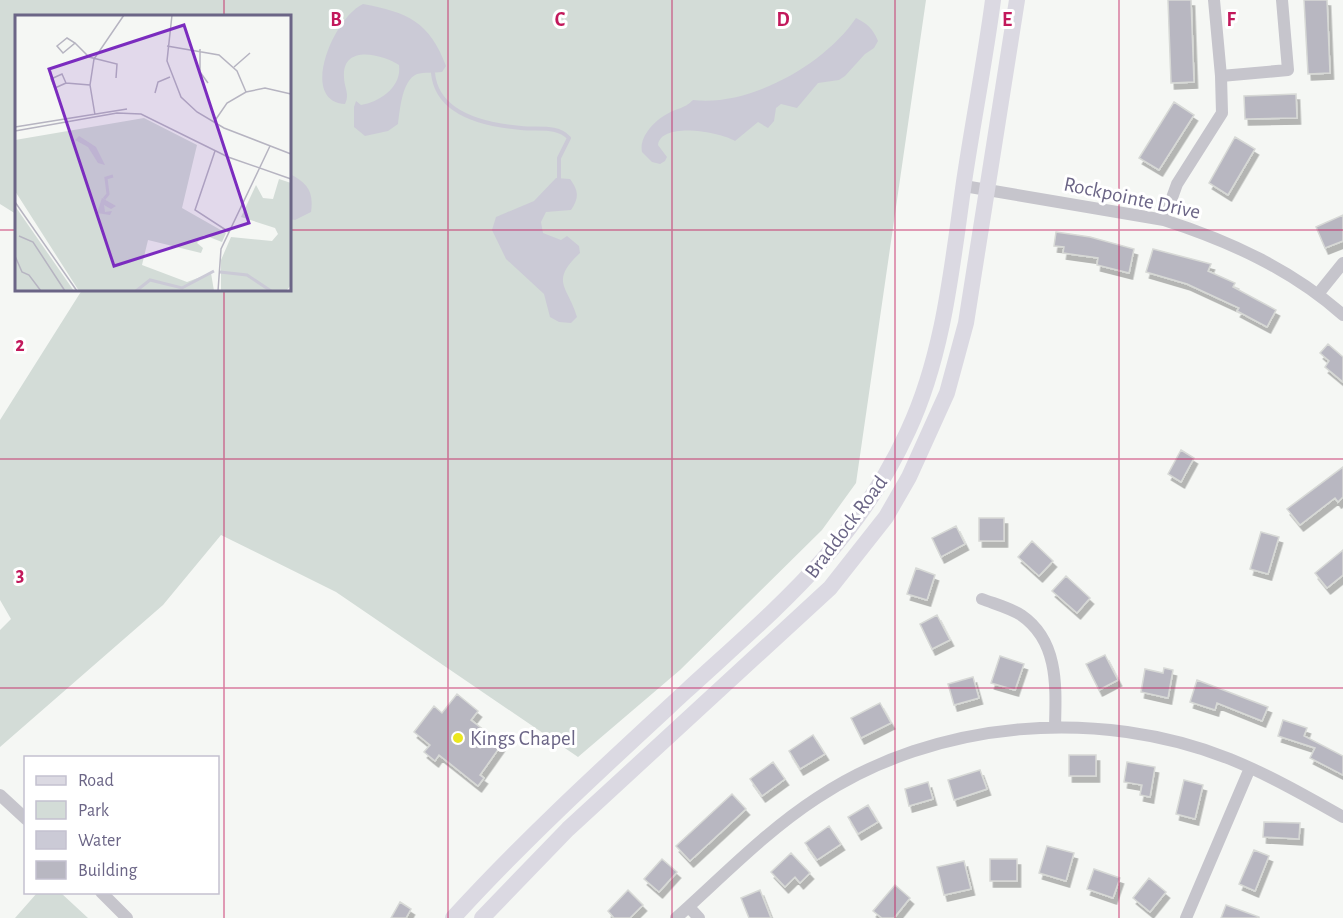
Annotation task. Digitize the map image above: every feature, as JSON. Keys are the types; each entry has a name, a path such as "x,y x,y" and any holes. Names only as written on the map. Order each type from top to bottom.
{"main road":[{"name":"Braddock Road","path":"453,918 544,822 806,581 869,502 908,431 931,372 964,186 993,0"},
{"name":"Braddock Road","path":"482,918 568,829 830,588 886,517 929,438 958,359 988,189 1017,0"}],"street":[{"path":"1164,220 1178,184 1222,113 1214,0"},
{"path":"1221,76 1288,70 1282,0"},
{"name":"Rockpointe Drive","path":"964,186 1164,220 1234,246 1318,294 1343,315"},
{"path":"1318,294 1343,263"},
{"path":"982,599 1021,615 1044,640 1054,669 1055,727"},
{"path":"676,918 781,823 820,796 906,754 956,740 1012,730 1055,727 1104,729 1160,738 1210,752 1250,768 1343,817"},
{"path":"1186,918 1250,768"},
{"path":"0,795 24,817"},
{"path":"103,894 127,918"},
{"path":"689,907 699,918"}],"green space":[{"path":"0,0 926,0 856,483 822,530 680,670 578,757 336,592 221,535 163,605 0,747 0,630 11,619 0,600 0,420 81,291 291,291 291,15 15,15 15,213 0,204"},
{"path":"36,894 62,894 88,918 15,918"}],"water":[{"path":"363,4 392,11 415,22 432,39 446,66 442,72 420,73 412,77 405,89 398,124 388,131 365,136 354,127 356,101 361,105 375,101 388,92 397,80 399,65 374,55 364,54 349,60 345,67 344,77 347,94 345,104 331,99 324,89 322,74 332,41 341,25 352,12"},
{"path":"856,18 874,33 878,41 874,48 839,80 818,83 797,108 781,104 776,108 774,121 768,128 758,122 735,141 705,132 669,133 658,145 667,157 660,164 652,162 642,152 645,135 662,117 693,100 738,97 784,79 825,51"},
{"path":"291,175 308,188 312,205 311,212 295,220 291,219"},
{"path":"556,178 570,179 577,194 575,202 571,210 546,212 541,222 543,233 561,240 567,236 579,246 580,253 565,271 563,278 577,317 571,323 559,322 550,317 544,294 506,259 492,230 496,217 534,201"}],"building":[{"path":"1168,0 1191,0 1194,82 1171,83"},
{"path":"1304,0 1327,0 1330,73 1308,74"},
{"path":"1296,94 1297,118 1245,119 1244,96"},
{"path":"1174,102 1194,115 1159,170 1139,158"},
{"path":"1235,137 1255,149 1228,195 1209,183"},
{"path":"1343,215 1343,241 1325,248 1316,227"},
{"path":"1056,232 1090,237 1134,249 1129,273 1097,265 1098,258 1063,253 1064,247 1054,246"},
{"path":"1153,249 1211,264 1208,271 1235,283 1233,287 1276,310 1267,327 1237,311 1239,308 1187,284 1146,272"},
{"path":"1328,344 1343,357 1343,382 1325,367 1329,361 1320,353"},
{"path":"1181,450 1194,458 1181,482 1168,474"},
{"path":"1343,467 1343,497 1338,502 1335,498 1300,525 1287,509"},
{"path":"979,518 1004,518 1004,541 979,541"},
{"path":"956,526 965,544 941,557 932,538"},
{"path":"1261,532 1279,537 1268,574 1250,569"},
{"path":"1032,541 1053,561 1039,576 1018,557"},
{"path":"1343,550 1343,575 1327,588 1315,573"},
{"path":"916,568 935,575 927,600 907,594"},
{"path":"1066,576 1090,598 1077,613 1052,591"},
{"path":"937,615 950,640 932,649 920,624"},
{"path":"1105,655 1118,680 1099,690 1086,664"},
{"path":"1000,656 1024,664 1015,690 991,683"},
{"path":"1164,668 1173,670 1168,698 1141,692 1145,669 1163,673"},
{"path":"973,677 979,698 954,705 948,684"},
{"path":"1197,680 1268,707 1262,721 1217,703 1215,710 1190,702"},
{"name":"Kings Chapel","path":"457,694 478,711 471,720 502,744 480,775 484,778 478,786 439,755 435,761 424,752 430,745 414,732 434,706 442,713"},
{"path":"880,703 891,723 861,738 851,718"},
{"path":"1283,720 1307,728 1304,736 1343,756 1343,775 1310,758 1315,748 1278,736"},
{"path":"813,735 825,754 800,769 789,751"},
{"path":"1069,755 1096,755 1096,776 1069,776"},
{"path":"773,762 785,779 762,796 750,779"},
{"path":"1127,762 1155,767 1150,797 1140,795 1142,785 1124,782"},
{"path":"980,770 987,789 954,800 948,780"},
{"path":"1184,780 1203,785 1195,819 1176,814"},
{"path":"928,782 933,799 909,806 905,789"},
{"path":"732,794 746,809 690,861 676,846"},
{"path":"868,805 878,822 858,834 848,817"},
{"path":"1264,822 1300,823 1299,839 1263,837"},
{"path":"829,826 841,844 817,860 805,843"},
{"path":"1047,846 1074,853 1066,881 1039,873"},
{"path":"1254,850 1269,856 1255,891 1239,884"},
{"path":"791,853 810,873 800,883 795,877 785,887 771,872"},
{"path":"662,859 677,872 659,892 644,879"},
{"path":"990,859 1017,859 1017,881 990,881"},
{"path":"964,861 971,889 944,895 937,867"},
{"path":"1094,869 1120,878 1113,898 1087,889"},
{"path":"1149,878 1166,892 1150,912 1133,898"},
{"path":"895,885 910,898 894,918 882,918 873,911"},
{"path":"628,890 643,905 630,918 614,918 608,911"},
{"path":"760,890 771,918 749,918 741,898"},
{"path":"400,902 411,909 406,918 391,918"},
{"path":"1226,905 1259,917 1259,918 1221,918"}],"waterway":[{"path":"433,73 436,87 444,99 465,115 493,124 559,131 569,138 559,158 559,179"}],"place":[{"name":"Kings Chapel","path":"458,738"}]}
